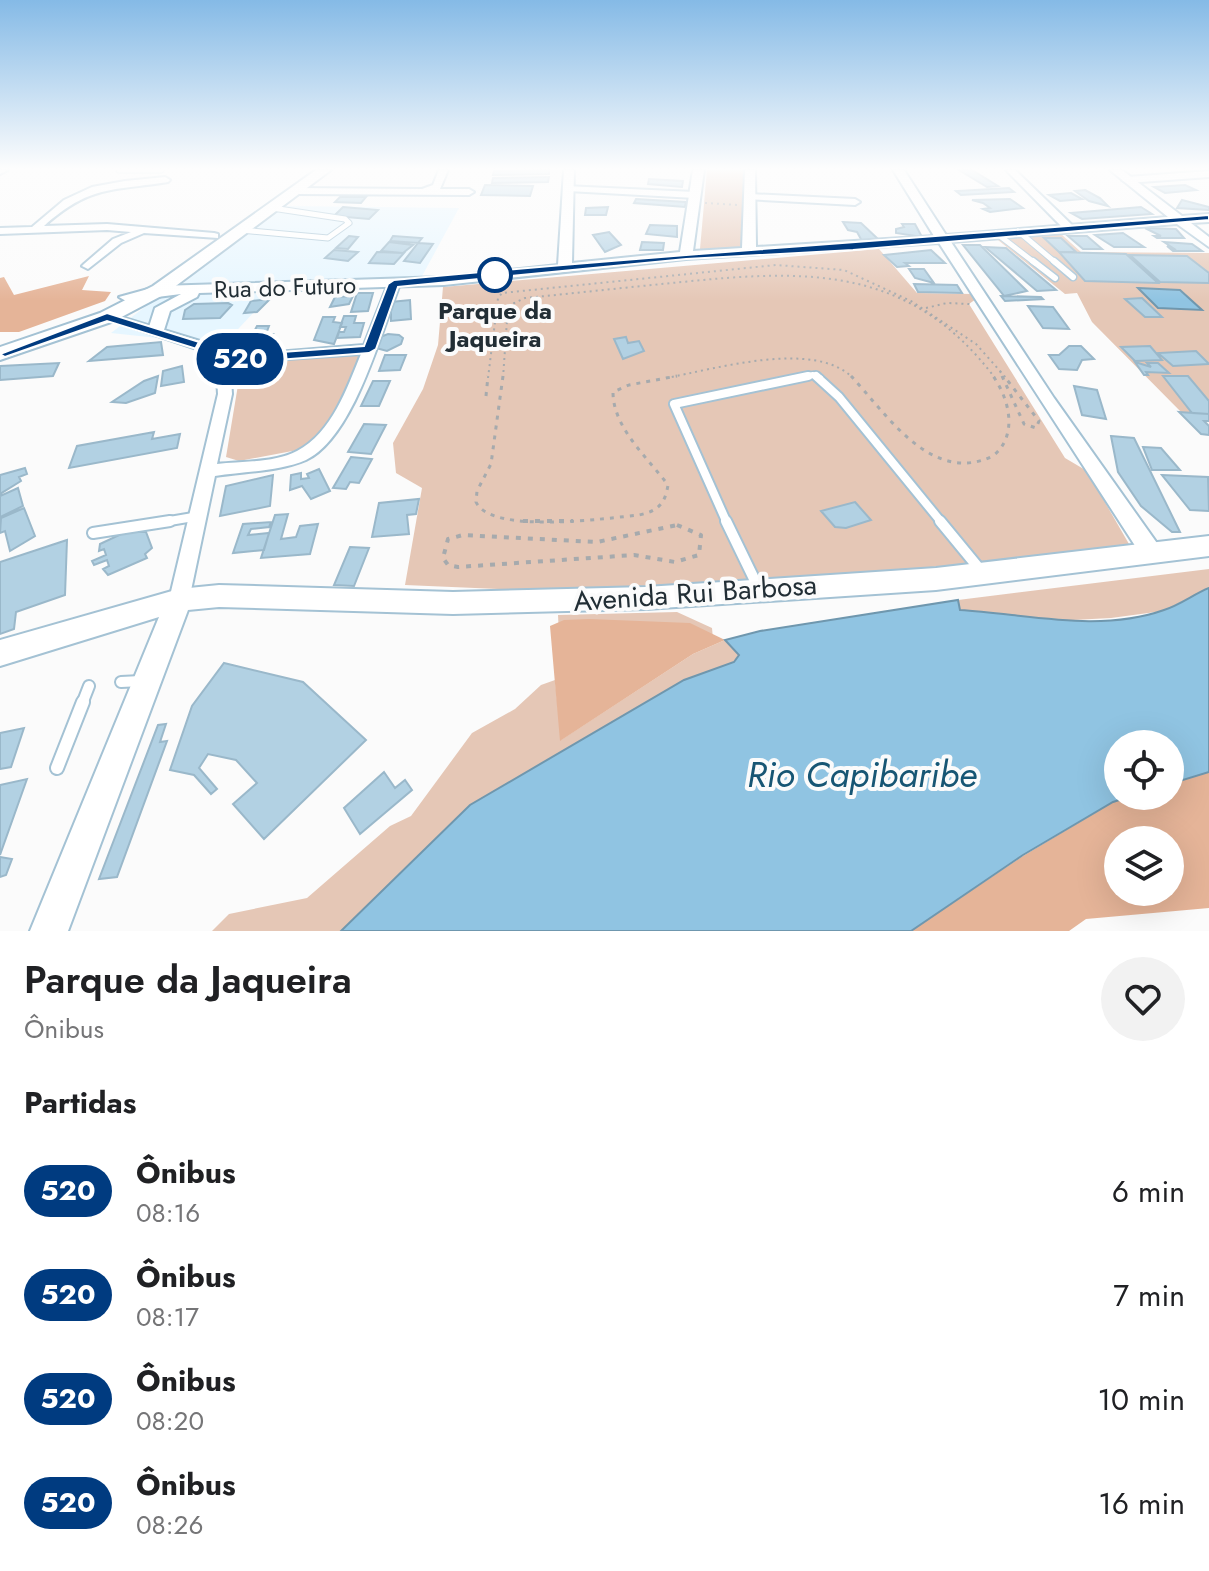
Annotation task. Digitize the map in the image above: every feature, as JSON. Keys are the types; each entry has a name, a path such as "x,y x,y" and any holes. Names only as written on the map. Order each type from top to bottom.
{"main road":[{"path":"0,344 126,297 247,213"},
{"path":"0,354 107,317 159,290 264,213"},
{"name":"Avenida Rui Barbosa","path":"0,653 179,600 219,596 512,603 936,579 1209,546"},
{"path":"49,931 135,682 179,600"}],"street":[{"path":"36,228 53,213"},
{"path":"565,266 567,213"},
{"path":"686,255 692,213"},
{"path":"749,213 749,252"},
{"path":"925,213 1151,552"},
{"path":"1054,213 1069,228"},
{"path":"1170,213 1209,243"},
{"name":"Rua do Futuro","path":"126,297 159,290 394,284 686,255 1209,218"},
{"path":"0,231 36,228 162,230 214,236"},
{"path":"88,266 126,236 162,230"},
{"path":"210,471 300,455 324,438 353,388 394,284"},
{"path":"156,330 163,308 169,302 207,289"},
{"path":"107,317 208,348 223,360 369,349"},
{"path":"179,600 225,394 223,360"}],"lane":[{"path":"240,230 328,238 349,223 345,219 308,213"},
{"path":"1018,231 1073,277"},
{"path":"995,233 1055,278"},
{"path":"759,588 678,419 674,404 813,375 822,379 839,397 983,572"},
{"path":"93,533 199,516"},
{"path":"57,768 89,686"}],"path":[{"path":"486,396 498,298 510,290 808,265 855,274 925,308 968,337 1000,371 1039,421 1036,428 1024,424 1000,371"},
{"path":"925,308 947,303 986,304"},
{"path":"677,525 701,535 699,555 688,561 661,562 634,555 521,564 458,567 448,565 443,550 448,539 463,535 579,543 643,535 677,525"}],"shaded area":[{"path":"275,213 456,213 421,278 286,285 184,283 185,278"},
{"path":"703,213 746,213 745,249 703,252 700,249"},
{"path":"1061,234 1081,252 1209,253 1209,414 1182,413 1092,322 1077,293 1065,294 998,240"},
{"name":"Parque da Jaqueira","path":"879,249 917,293 973,294 976,299 969,304 1065,458 1087,471 1129,544 956,565 720,584 549,591 405,585 422,488 396,473 393,443 423,389 438,345 443,287"},
{"path":"89,276 82,290 111,292 105,301 19,332 0,332 0,278 4,277 14,295"},
{"path":"172,286 270,295 223,345 111,333"},
{"path":"354,354 361,357 358,370 321,434 303,449 239,461 226,457 238,385 236,369 241,363"},
{"path":"1209,569 1209,588 1163,611 1054,621 959,610 958,600"},
{"path":"677,612 712,628 713,639 562,694 558,615"},
{"path":"564,620 690,623 725,640 693,654 560,741 550,626"},
{"path":"725,640 739,654 734,662 684,680 470,805 341,931 212,931 229,914 307,898 390,826 411,816 472,733 515,709 541,685 555,680 561,740 693,654"},
{"path":"1209,772 1209,908 1086,919 1069,931 911,931 1023,856 1104,807 1104,810 1184,810 1184,780"}],"water":[{"path":"1138,288 1180,290 1202,310 1158,308"},
{"name":"Rio Capibaribe","path":"1209,588 1209,772 1184,780 1184,730 1104,730 1104,807 1023,855 911,931 341,931 470,805 684,680 734,662 739,655 725,640 760,631 958,600 960,610 1088,621 1139,617 1176,605"}],"building":[{"path":"337,213 375,213 369,219 334,216"},
{"path":"1072,213 1152,214 1082,219"},
{"path":"843,222 861,223 879,240 862,241 857,232 848,230"},
{"path":"902,224 915,224 922,237 896,233 896,229 904,227"},
{"path":"650,225 677,226 677,237 646,234"},
{"path":"1145,228 1176,229 1184,238 1157,238 1154,236 1161,236"},
{"path":"609,232 621,245 605,252 593,235"},
{"path":"1123,233 1144,247 1114,247 1095,235"},
{"path":"349,236 358,237 348,249 336,248"},
{"path":"393,236 422,238 418,243 390,241"},
{"path":"1068,236 1087,236 1102,249 1083,249"},
{"path":"1044,238 1061,238 1076,252 1059,252"},
{"path":"389,242 413,245 403,253 381,251"},
{"path":"642,242 664,243 663,250 640,250"},
{"path":"1164,242 1192,244 1202,251 1173,251 1167,246 1176,250"},
{"path":"418,243 433,244 420,263 404,261"},
{"path":"963,245 980,245 1027,291 1004,296"},
{"path":"985,247 1006,248 1056,290 1037,291"},
{"path":"334,250 358,252 348,261 325,258"},
{"path":"931,250 945,263 905,263 909,266 897,267 884,255"},
{"path":"377,252 404,253 394,264 369,263"},
{"path":"1059,252 1126,254 1158,283 1085,281"},
{"path":"1130,255 1187,256 1209,273 1209,283 1160,282"},
{"path":"909,269 924,269 934,283 915,278"},
{"path":"914,284 957,285 962,293 918,292"},
{"path":"357,293 373,293 368,311 351,312"},
{"path":"353,296 349,304 330,307 335,297"},
{"path":"1001,296 1041,297 1043,299 1005,301"},
{"path":"1142,298 1162,317 1145,317 1125,299"},
{"path":"270,299 257,312 244,313 251,301"},
{"path":"410,300 411,319 391,321 391,302"},
{"path":"194,304 232,305 220,318 183,319 185,310"},
{"path":"1028,306 1053,307 1069,329 1043,328"},
{"path":"344,316 356,316 354,323 364,323 360,337 337,338 346,327 340,327"},
{"path":"323,317 335,317 333,322 342,323 334,344 314,340"},
{"path":"257,326 269,326 266,334 273,334 269,341 249,341"},
{"path":"388,334 403,338 401,344 387,351 376,348 380,337"},
{"path":"626,337 628,343 639,341 644,351 623,359 614,339"},
{"path":"161,342 163,355 89,361 107,347"},
{"path":"1069,346 1081,346 1094,359 1082,360 1077,370 1059,369 1049,355 1059,355"},
{"path":"1150,346 1162,360 1135,361 1121,347"},
{"path":"1196,351 1209,364 1173,366 1158,353"},
{"path":"385,355 406,355 400,370 379,371"},
{"path":"1135,362 1151,367 1147,363 1158,363 1169,373 1146,372 1148,375 1144,375"},
{"path":"59,363 53,376 0,380 0,366"},
{"path":"182,366 184,382 161,386 163,371"},
{"path":"158,376 155,393 126,403 112,402 144,381"},
{"path":"1163,376 1188,376 1209,401 1209,414 1192,413"},
{"path":"373,381 390,381 379,406 361,406"},
{"path":"1074,386 1097,390 1106,419 1082,415"},
{"path":"1179,412 1209,414 1209,421 1204,421 1209,426 1209,435 1201,434"},
{"path":"364,424 386,425 371,454 348,452"},
{"path":"154,432 152,439 180,434 177,448 69,468 77,446"},
{"path":"1111,436 1134,438 1180,532 1172,532 1141,506 1118,472"},
{"path":"1143,447 1161,448 1180,470 1152,470"},
{"path":"351,457 372,459 359,483 350,482 346,489 333,488"},
{"path":"25,468 27,474 19,477 21,481 0,494 0,475"},
{"path":"319,469 330,491 311,499 302,486 290,490 291,475 301,473 301,479 309,478 307,474"},
{"path":"273,475 270,506 220,516 226,486"},
{"path":"1162,475 1208,477 1209,511 1190,510"},
{"path":"18,488 23,506 0,517 0,496"},
{"path":"419,499 416,514 407,515 409,534 372,537 379,503"},
{"path":"855,502 871,520 846,528 835,527 821,511"},
{"path":"24,508 35,536 10,551 5,531 0,533 1,518"},
{"path":"288,514 281,539 296,537 300,526 318,524 310,554 261,558 275,515"},
{"path":"271,522 269,527 251,529 248,535 269,533 264,550 233,553 243,524"},
{"path":"136,527 138,532 146,532 152,548 145,554 147,558 108,575 103,569 109,566 107,560 94,565 92,561 106,555 104,549 99,551 100,544"},
{"path":"67,540 65,595 16,612 14,629 0,634 0,562"},
{"path":"350,547 369,548 354,586 334,585"},
{"path":"224,663 303,682 366,740 264,839 233,804 257,783 236,760 208,754 199,768 217,789 211,794 194,775 170,770 192,706"},
{"path":"166,724 160,742 167,741 117,877 99,879 158,725"},
{"path":"24,728 11,767 0,769 0,733"},
{"path":"384,772 395,788 405,780 412,790 360,834 344,808"},
{"path":"27,779 0,855 0,785"},
{"path":"0,857 12,859 6,875 0,877"}],"bus line":[{"name":"520","path":"0,354 107,317 208,348 223,360 369,349 394,284 686,255 853,246 1209,218"}],"place":[{"name":"Parque da Jaqueira","path":"495,275"}]}
